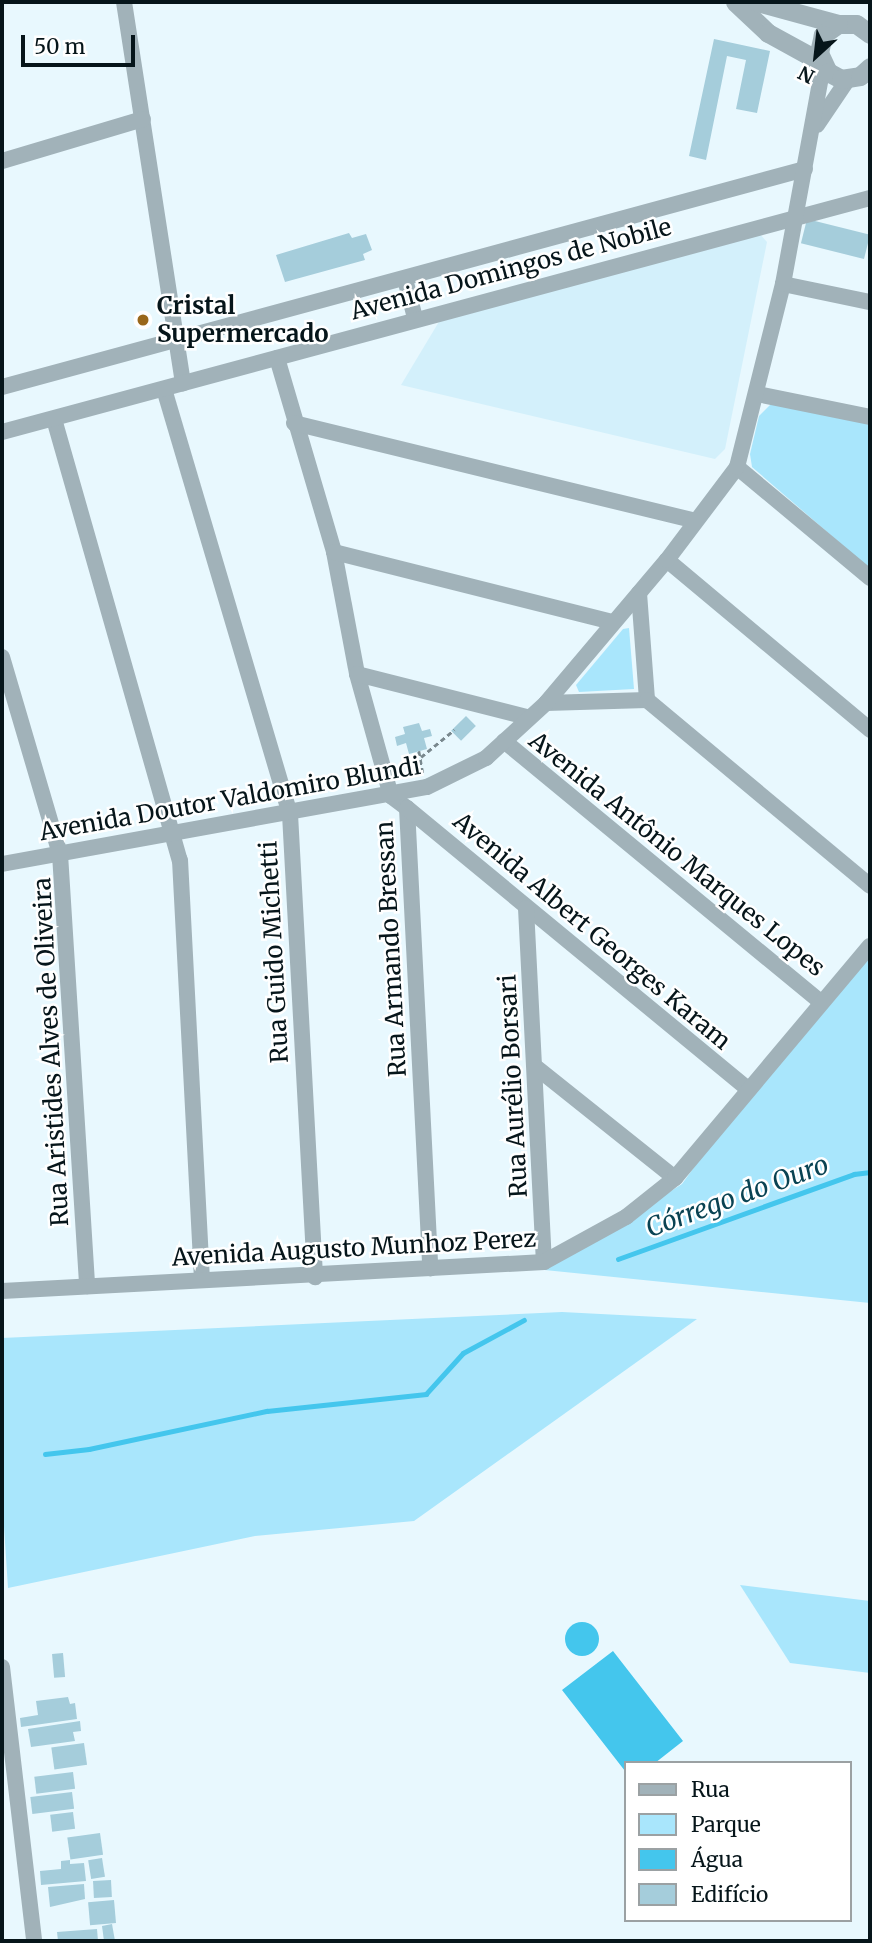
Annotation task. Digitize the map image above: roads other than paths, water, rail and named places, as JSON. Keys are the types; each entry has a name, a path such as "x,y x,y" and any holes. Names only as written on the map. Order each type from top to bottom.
{"street":[{"path":"124,2 174,342 183,383"},
{"path":"735,2 768,33 870,89"},
{"path":"757,2 838,24 856,24 870,34"},
{"path":"822,64 823,35 838,24"},
{"name":"Avenida Doutor Valdomiro Blundi","path":"2,864 391,796 470,769 546,703 667,560 737,467 783,284 814,130 822,64"},
{"path":"850,79 870,67"},
{"name":"Avenida Doutor Valdomiro Blundi","path":"814,130 850,79"},
{"path":"2,161 143,119"},
{"name":"Avenida Domingos de Nobile","path":"2,387 805,169"},
{"name":"Avenida Domingos de Nobile","path":"2,432 795,215 870,198"},
{"path":"405,279 415,318"},
{"path":"783,284 870,302"},
{"name":"Rua Armando Bressan","path":"277,358 334,552 357,674 391,796 407,808 430,1268"},
{"name":"Rua Guido Michetti","path":"164,389 289,814 315,1277"},
{"path":"757,394 870,417"},
{"path":"54,419 174,835 184,900 202,1279"},
{"path":"294,423 695,521"},
{"path":"737,467 870,578"},
{"path":"334,552 612,622"},
{"path":"667,560 870,730"},
{"path":"639,593 647,700"},
{"name":"Rua Aristides Alves de Oliveira","path":"2,657 60,854 87,1286"},
{"path":"357,674 527,717"},
{"path":"546,703 647,700 870,886"},
{"name":"Avenida Antônio Marques Lopes","path":"504,741 821,1002"},
{"name":"Avenida Albert Georges Karam","path":"407,808 748,1089"},
{"name":"Rua Aurélio Borsari","path":"526,908 537,1068 544,1262"},
{"name":"Avenida Augusto Munhoz Perez","path":"2,1291 202,1279 315,1277 544,1262 626,1217 675,1178 870,946"},
{"path":"537,1068 675,1178"},
{"path":"2,1667 34,1941"}],"water":[{"path":"582,1622 594,1627 599,1639 594,1651 582,1656 570,1651 565,1639 570,1627"},
{"path":"613,1651 683,1741 658,1761 624,1761 624,1770 562,1690"}],"waterway":[{"name":"Córrego do Ouro","path":"618,1259 854,1174 870,1172"},
{"path":"45,1454 89,1449 267,1411 426,1394 463,1353 524,1320"}],"place":[{"name":"Cristal Supermercado","path":"143,320"}]}
